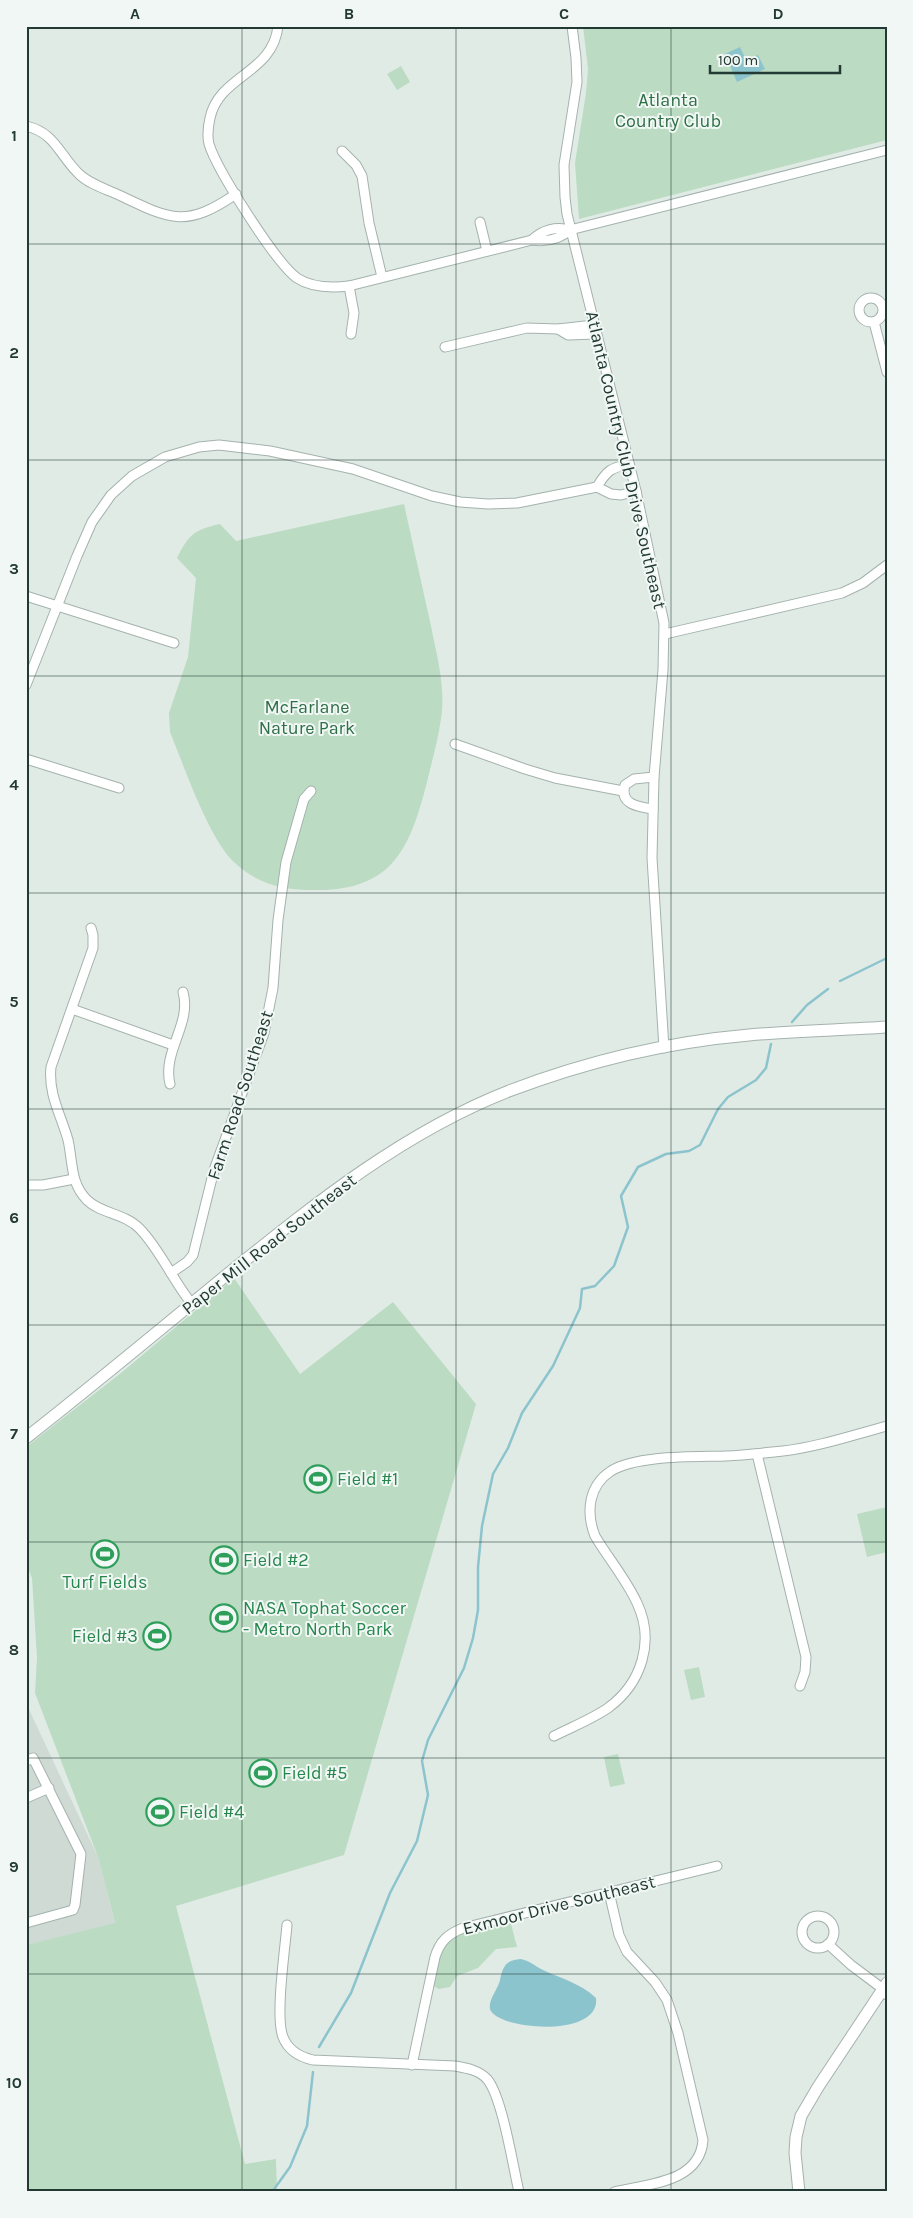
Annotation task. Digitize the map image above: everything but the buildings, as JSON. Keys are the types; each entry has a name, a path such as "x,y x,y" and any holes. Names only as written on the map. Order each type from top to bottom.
{"street":[{"path":"278,26 276,38 264,59 219,95 210,116 208,136 210,146 236,194 278,260 298,278 308,284 326,287 349,286 532,240 542,242 558,238 570,230 887,150"},
{"name":"Atlanta Country Club Drive Southeast","path":"572,26 577,82 564,165 564,197 570,230 636,491 656,580 665,634 653,809 653,896 664,1048"},
{"path":"26,126 52,138 71,166 88,181 157,213 170,217 195,216 236,194"},
{"path":"342,151 356,165 362,176 369,223 382,277"},
{"path":"480,222 487,251"},
{"path":"349,286 354,313 351,334"},
{"path":"874,322 887,372"},
{"path":"445,347 527,328 558,330 594,325"},
{"path":"558,330 568,335 596,334"},
{"path":"26,685 92,522 111,495 132,476 165,457 199,447 219,445 239,447 300,457 353,469 432,496 460,502 488,504 517,503 597,487 611,494 621,495 636,491"},
{"path":"597,487 605,473 613,468 629,464"},
{"path":"665,634 842,593 872,578 887,565"},
{"path":"26,596 174,643"},
{"path":"455,744 555,778 623,791"},
{"path":"26,759 119,788"},
{"path":"653,809 632,806 626,800 623,791 625,785 634,780 654,778"},
{"name":"Farm Road Southeast","path":"171,1272 187,1262 193,1255 214,1170 264,1033 273,988 279,911 286,862 304,798 311,792"},
{"path":"91,928 94,935 93,948 51,1067 50,1076 52,1095 68,1142 74,1179 89,1202 122,1216 140,1229 192,1304"},
{"path":"170,1084 168,1068 173,1046 185,1012 186,1002 183,992"},
{"path":"72,1009 173,1046"},
{"name":"Paper Mill Road Southeast","path":"26,1438 294,1220 356,1174 450,1119 494,1097 550,1076 664,1048 750,1035 887,1027"},
{"path":"26,1185 49,1184 74,1179"},
{"path":"554,1736 607,1709 620,1698 637,1675 644,1652 644,1627 637,1603 594,1536 591,1525 589,1507 595,1488 610,1472 634,1463 682,1457 757,1454 795,1449 887,1426"},
{"path":"757,1454 806,1657 805,1672 800,1686"},
{"path":"26,1761 33,1758 81,1854 73,1910 26,1923"},
{"path":"26,1798 49,1788"},
{"name":"Exmoor Drive Southeast","path":"412,2065 437,1948 446,1936 463,1928 717,1866"},
{"path":"608,1892 619,1935 627,1952 654,1982 667,2000 678,2033 703,2140 696,2164 679,2176 614,2192"},
{"path":"287,1925 280,2027 286,2043 291,2049 305,2058 313,2060 466,2068 486,2077 498,2101 519,2192"},
{"path":"799,2192 794,2153 801,2116 818,2087 886,1989 851,1966 828,1944"}],"shaded area":[{"path":"26,1703 98,1857 115,1924 26,1945"}],"green space":[{"name":"Atlanta Country Club","path":"583,26 887,26 887,140 579,219 575,163 588,69"},
{"path":"401,66 410,82 397,90 387,74"},
{"name":"McFarlane Nature Park","path":"404,504 436,649 442,696 437,743 421,806 405,845 394,861 380,874 363,883 342,888 315,890 293,889 272,885 244,870 225,852 198,802 170,732 169,713 188,657 196,578 177,558 185,543 193,534 204,528 220,524 236,541"},
{"name":"NASA Tophat Soccer - Metro North Park","path":"234,1278 300,1374 393,1302 476,1404 344,1855 176,1906 245,2164 276,2159 277,2192 26,2192 26,1945 115,1923 98,1857 35,1693 37,1658 32,1578 26,1564 26,1447 121,1373"},
{"path":"887,1507 887,1552 867,1557 857,1514"},
{"path":"699,1667 705,1697 691,1700 684,1670"},
{"path":"618,1754 625,1784 610,1787 604,1757"},
{"path":"510,1920 517,1947 496,1949 478,1968 457,1976 450,1987 439,1989 433,1986 442,1948 455,1934"}],"water":[{"path":"740,47 746,60 758,55 765,69 737,82 725,54"},
{"path":"521,1959 590,1993 596,1998 593,2011 582,2020 566,2025 547,2027 527,2026 496,2016 490,2009 490,2006 502,1971 509,1962"}],"waterway":[{"path":"840,981 887,958"},
{"path":"792,1022 807,1005 828,989"},
{"path":"319,2047 351,1993 390,1893 417,1841 428,1795 422,1761 428,1740 464,1668 473,1638 478,1610 478,1567 482,1526 493,1474 508,1448 522,1413 553,1366 580,1308 582,1289 595,1286 614,1266 628,1227 621,1196 638,1167 666,1154 689,1151 700,1145 718,1109 728,1097 756,1080 766,1068 771,1044"},
{"path":"272,2192 290,2167 307,2126 313,2072"}],"place":[{"name":"Field #1","path":"318,1479"},
{"name":"Turf Fields","path":"105,1554"},
{"name":"Field #2","path":"224,1560"},
{"name":"NASA Tophat Soccer - Metro North Park","path":"224,1618"},
{"name":"Field #3","path":"157,1636"},
{"name":"Field #5","path":"263,1773"},
{"name":"Field #4","path":"160,1812"}]}
